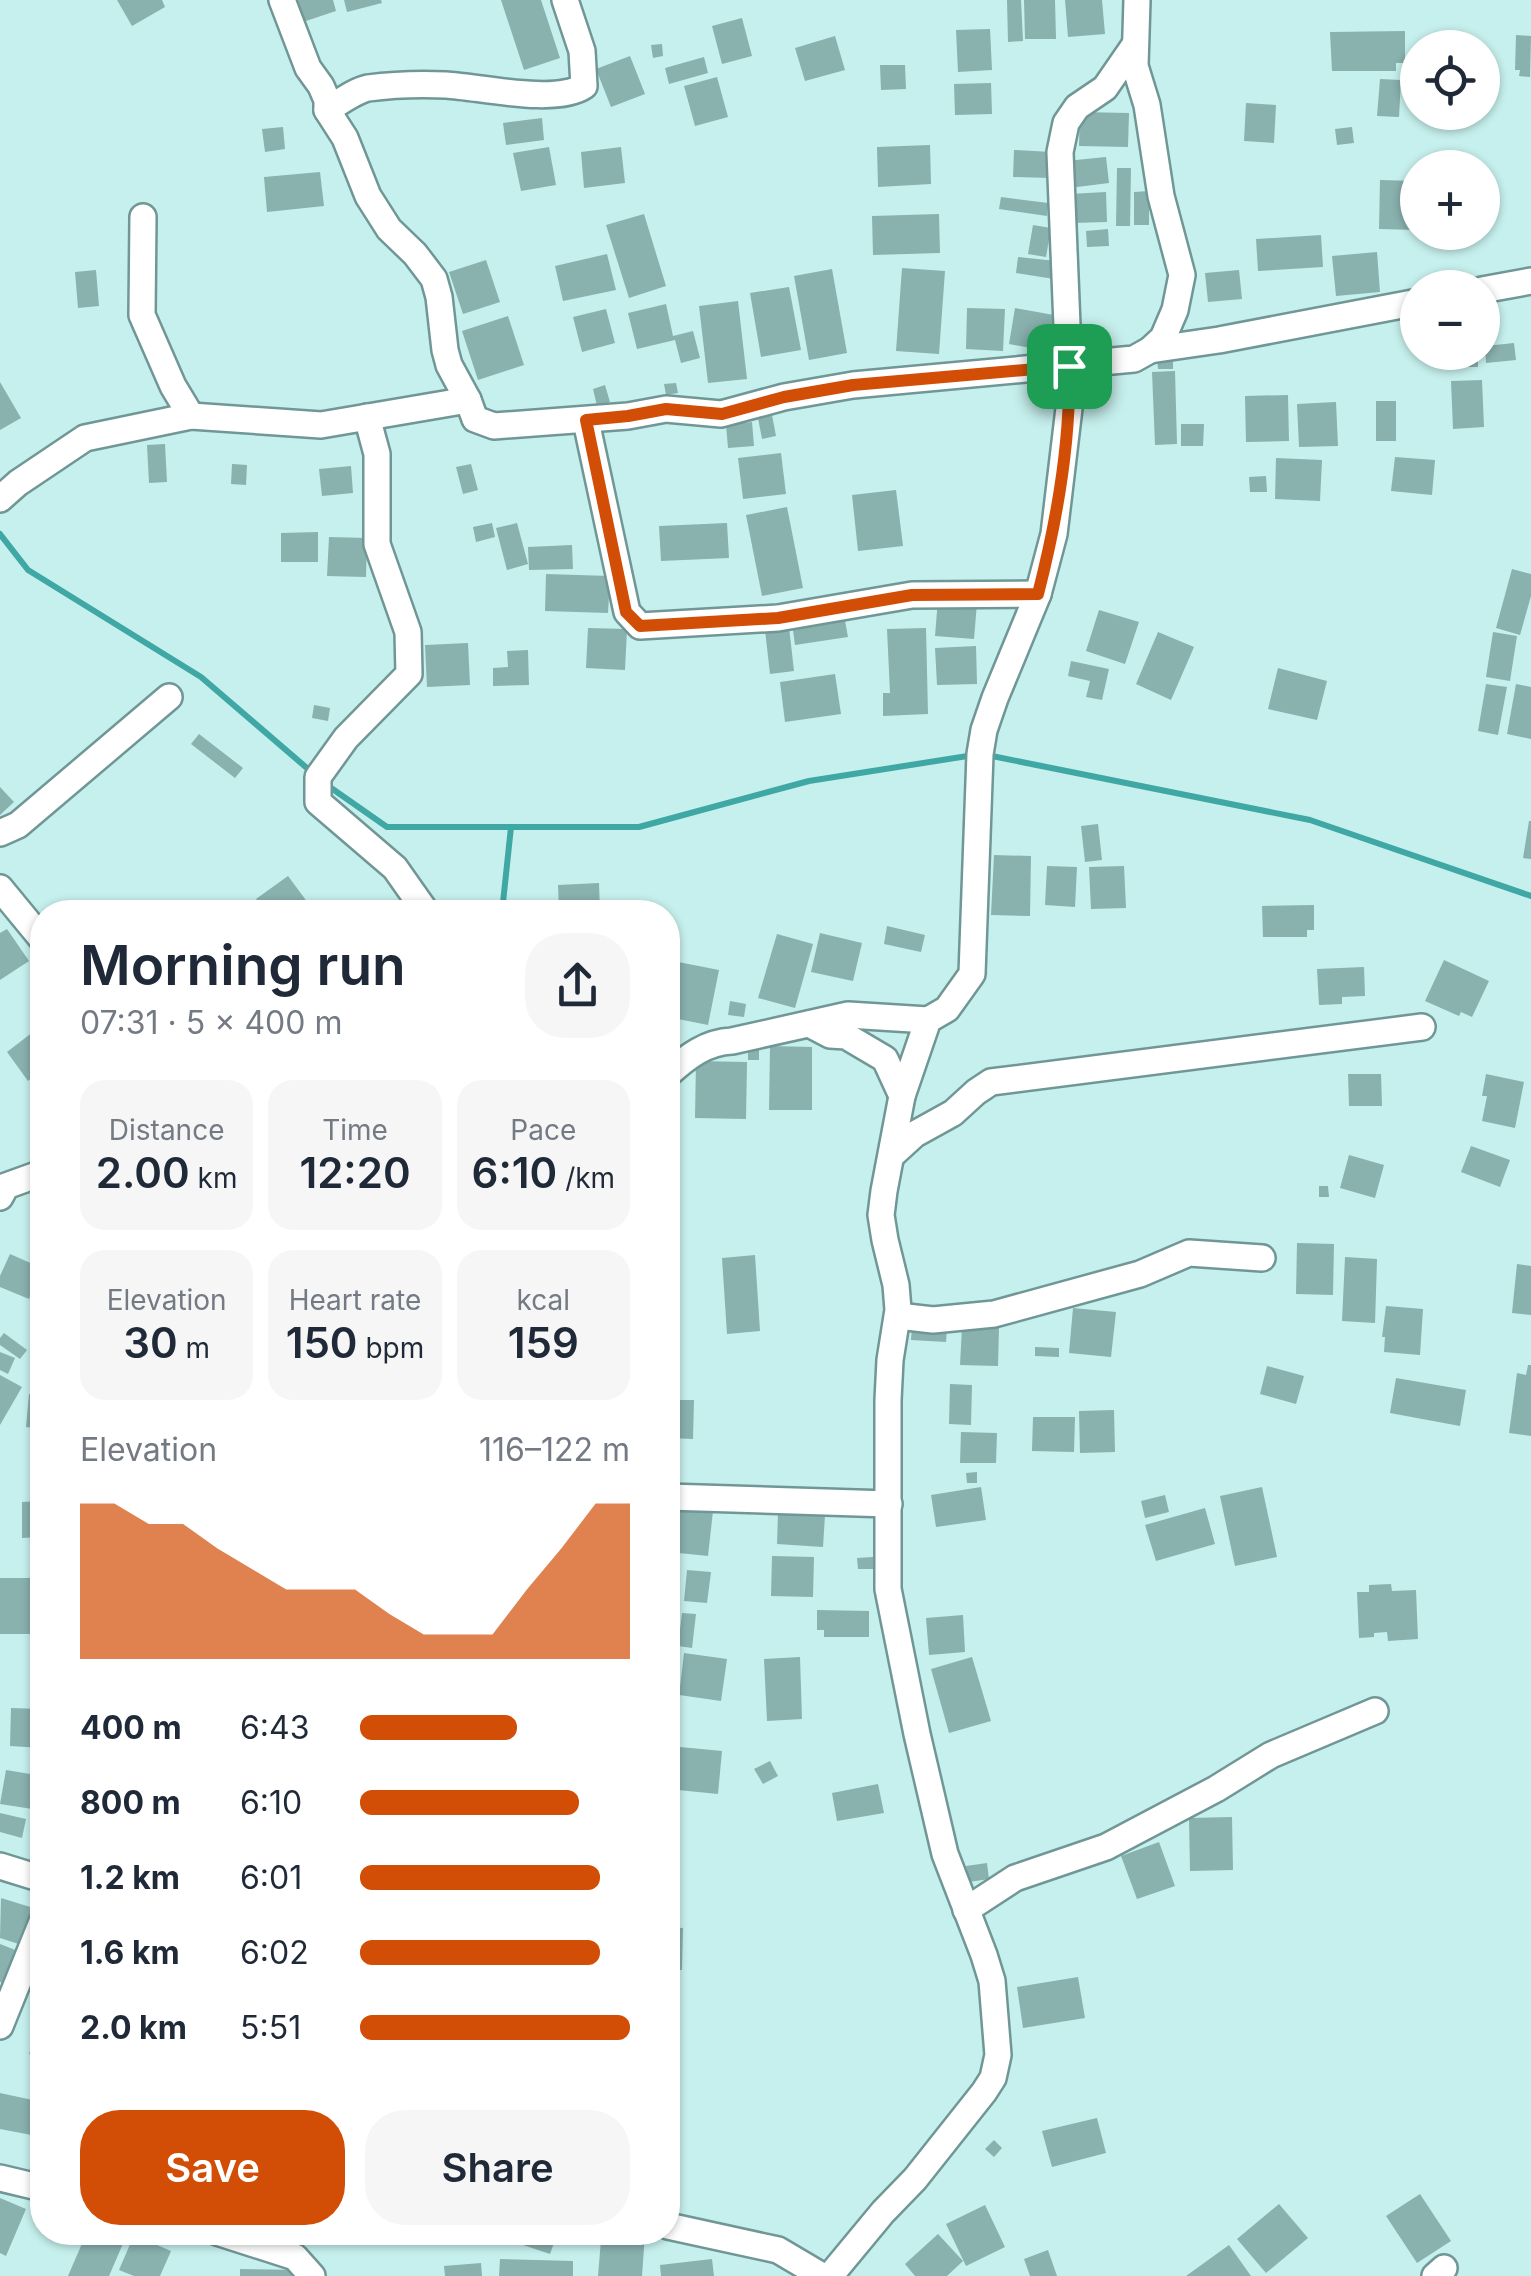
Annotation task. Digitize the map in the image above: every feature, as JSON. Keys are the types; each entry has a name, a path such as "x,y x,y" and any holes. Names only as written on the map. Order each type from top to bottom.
{"street":[{"path":"282,0 308,68 321,86 327,110 345,138 368,196 381,218 434,279 440,297 445,350 455,378 476,420 494,426 628,416 666,409 722,414 784,397 853,385 1134,359 1150,350 1164,338 1182,275 1161,196 1156,150 1135,66 1137,0"},
{"path":"327,110 364,88 444,85 531,94 567,94 578,90 584,86 582,51 565,0"},
{"path":"680,1063 716,1042 848,1015 928,1020 947,1008 972,974 984,730 1038,594 1054,534 1070,400 1062,136 1077,106 1114,79 1134,46"},
{"path":"144,217 142,316 191,416"},
{"path":"1500,287 1531,282"},
{"path":"1150,350 1400,305"},
{"path":"0,500 18,483 85,438 191,416 321,424 468,400"},
{"path":"367,417 377,454 376,544 408,632 409,674 346,738 318,777 318,802 395,868 418,900"},
{"path":"586,420 626,612 640,626 778,618 912,595 1038,594"},
{"path":"0,833 18,825 170,696"},
{"path":"0,888 30,924"},
{"path":"830,2276 915,2178 993,2078 998,2056 992,1982 942,1840 895,1627 888,1577 890,1360 898,1316 882,1214 902,1096 928,1020"},
{"path":"808,1024 830,1035 846,1036 886,1059 902,1096"},
{"path":"892,1154 991,1082 1422,1028"},
{"path":"0,1197 6,1186 30,1177"},
{"path":"898,1316 933,1320 994,1314 1140,1274 1189,1253 1262,1258"},
{"path":"680,1497 889,1504"},
{"path":"966,1910 1015,1878 1106,1846 1216,1790 1271,1755 1375,1711"},
{"path":"0,1866 30,1875"},
{"path":"0,2026 30,1952"},
{"path":"0,2178 30,2185"},
{"path":"680,2229 778,2250 822,2276"},
{"path":"258,2245 295,2257 312,2276"}],"building":[{"path":"117,0 162,0 165,7 132,26"},
{"path":"290,0 333,0 336,11 297,24"},
{"path":"344,0 381,0 382,3 347,12"},
{"path":"501,0 541,0 560,58 524,70"},
{"path":"1007,0 1021,0 1023,41 1008,42"},
{"path":"1024,0 1055,0 1056,39 1025,39"},
{"path":"1065,0 1102,0 1105,34 1068,37"},
{"path":"742,18 752,56 722,64 712,26"},
{"path":"990,29 992,70 958,72 956,30"},
{"path":"1400,31 1400,63 1396,63 1396,71 1332,71 1330,32"},
{"path":"1516,35 1531,36 1530,77 1519,76 1520,70 1515,70"},
{"path":"835,36 845,70 805,81 795,48"},
{"path":"662,44 663,56 653,58 651,45"},
{"path":"630,56 645,94 611,107 596,69"},
{"path":"704,57 708,73 669,84 665,68"},
{"path":"880,65 905,65 906,89 881,90"},
{"path":"717,77 728,117 695,126 684,86"},
{"path":"1380,79 1400,80 1399,117 1377,116"},
{"path":"991,83 992,114 955,115 954,84"},
{"path":"1246,103 1276,105 1274,143 1244,141"},
{"path":"1080,112 1129,113 1128,147 1079,146"},
{"path":"542,118 544,140 506,145 503,123"},
{"path":"283,127 285,149 265,152 262,129"},
{"path":"1352,127 1354,143 1337,145 1335,129"},
{"path":"930,145 931,184 878,187 877,147"},
{"path":"549,147 556,185 521,191 513,153"},
{"path":"621,147 625,183 584,188 581,152"},
{"path":"1014,150 1051,152 1050,178 1013,177"},
{"path":"1106,157 1109,183 1069,188 1066,161"},
{"path":"1117,168 1131,168 1130,226 1116,226"},
{"path":"320,172 324,206 267,212 264,177"},
{"path":"1380,180 1400,181 1400,230 1379,229"},
{"path":"1149,191 1149,225 1134,225 1134,192"},
{"path":"1106,192 1107,222 1071,223 1069,194"},
{"path":"1001,197 1048,203 1047,216 999,209"},
{"path":"644,214 666,286 629,298 606,225"},
{"path":"939,214 940,253 873,255 872,216"},
{"path":"1033,225 1051,228 1046,257 1028,254"},
{"path":"1108,229 1109,246 1087,247 1086,231"},
{"path":"1321,235 1323,267 1258,271 1256,239"},
{"path":"1377,252 1380,292 1336,296 1332,256"},
{"path":"607,254 616,290 563,301 555,266"},
{"path":"1018,257 1056,261 1054,279 1016,273"},
{"path":"486,260 500,302 463,314 449,272"},
{"path":"902,268 945,271 939,354 896,351"},
{"path":"832,269 847,353 809,360 794,276"},
{"path":"96,270 99,306 78,308 75,272"},
{"path":"1239,270 1242,299 1208,302 1205,273"},
{"path":"789,287 801,350 761,357 750,293"},
{"path":"738,301 747,379 708,383 699,306"},
{"path":"666,304 673,336 693,331 700,358 681,363 675,340 637,349 628,313"},
{"path":"967,308 1005,309 1003,351 966,349"},
{"path":"1015,308 1054,315 1047,351 1009,344"},
{"path":"606,309 615,343 582,352 573,317"},
{"path":"508,316 524,365 478,380 462,331"},
{"path":"1514,343 1516,360 1500,362 1500,344"},
{"path":"1173,357 1173,369 1158,369 1157,359"},
{"path":"1175,371 1177,444 1155,445 1152,372"},
{"path":"1482,380 1484,427 1453,429 1451,381"},
{"path":"0,382 21,418 0,430"},
{"path":"676,383 678,393 666,395 664,384"},
{"path":"605,385 610,402 597,406 593,389"},
{"path":"1288,395 1289,441 1246,442 1245,396"},
{"path":"1376,401 1396,401 1396,441 1376,441"},
{"path":"1336,402 1338,446 1299,447 1297,404"},
{"path":"772,415 776,436 762,439 758,418"},
{"path":"752,422 754,446 728,448 726,425"},
{"path":"1181,424 1204,424 1203,446 1181,446"},
{"path":"165,444 167,482 149,483 147,445"},
{"path":"781,453 786,494 743,499 738,458"},
{"path":"1395,457 1435,460 1432,495 1391,491"},
{"path":"1276,458 1322,460 1320,501 1275,499"},
{"path":"232,464 247,465 246,485 231,484"},
{"path":"471,464 478,490 463,494 456,467"},
{"path":"351,466 353,493 322,496 319,469"},
{"path":"1266,476 1267,492 1250,492 1249,477"},
{"path":"896,490 903,546 858,551 852,495"},
{"path":"787,507 803,588 762,596 746,515"},
{"path":"492,523 495,537 476,542 473,527"},
{"path":"517,523 528,564 507,570 496,528"},
{"path":"727,523 729,558 661,561 659,526"},
{"path":"318,532 318,562 281,562 281,533"},
{"path":"329,537 367,538 366,577 327,576"},
{"path":"572,545 573,569 529,570 528,547"},
{"path":"1512,569 1531,574 1531,596 1520,635 1496,628"},
{"path":"546,574 610,576 608,613 545,611"},
{"path":"938,599 977,603 974,639 935,636"},
{"path":"1099,610 1139,622 1125,664 1086,651"},
{"path":"844,615 848,637 795,645 792,623"},
{"path":"789,627 794,671 770,674 765,630"},
{"path":"588,628 627,629 625,670 586,668"},
{"path":"926,628 928,714 883,716 883,693 890,693 887,629"},
{"path":"1158,632 1194,647 1171,700 1136,684"},
{"path":"1493,632 1517,636 1510,681 1486,677"},
{"path":"468,643 470,685 427,687 425,645"},
{"path":"976,646 977,684 937,685 935,648"},
{"path":"528,650 529,685 493,686 493,668 508,667 507,651"},
{"path":"1071,661 1109,669 1102,700 1086,697 1090,681 1068,676"},
{"path":"1278,668 1327,681 1317,720 1268,709"},
{"path":"835,674 841,714 785,722 780,682"},
{"path":"1486,684 1507,687 1498,735 1478,731"},
{"path":"1516,684 1531,687 1531,739 1507,734"},
{"path":"314,705 330,708 328,721 312,718"},
{"path":"199,734 243,768 235,778 191,744"},
{"path":"0,787 14,802 0,815"},
{"path":"1531,821 1531,859 1523,858"},
{"path":"1098,824 1102,860 1085,862 1081,826"},
{"path":"994,855 1031,856 1030,916 991,915"},
{"path":"1047,866 1077,867 1075,907 1045,905"},
{"path":"1124,866 1126,908 1091,909 1089,867"},
{"path":"288,876 306,900 257,900"},
{"path":"599,883 600,900 559,900 558,885"},
{"path":"1314,905 1314,930 1307,930 1307,937 1263,937 1262,906"},
{"path":"887,926 925,935 921,952 884,944"},
{"path":"7,929 29,961 0,980 0,933"},
{"path":"820,933 862,943 853,981 811,972"},
{"path":"777,934 813,944 795,1008 758,998"},
{"path":"1444,960 1489,981 1472,1017 1461,1012 1459,1016 1425,1001"},
{"path":"680,962 719,970 708,1025 680,1019"},
{"path":"1364,967 1365,996 1342,997 1342,1004 1319,1005 1317,969"},
{"path":"730,1001 746,1004 744,1017 728,1015"},
{"path":"30,1034 28,1081 7,1052"},
{"path":"748,1045 759,1045 759,1060 748,1060"},
{"path":"770,1046 812,1047 812,1110 769,1110"},
{"path":"696,1061 747,1062 746,1119 695,1118"},
{"path":"1348,1074 1381,1074 1382,1106 1349,1106"},
{"path":"1486,1074 1524,1082 1515,1128 1482,1121"},
{"path":"1471,1146 1510,1160 1500,1187 1461,1172"},
{"path":"1349,1155 1384,1165 1375,1198 1340,1188"},
{"path":"1319,1186 1328,1186 1329,1197 1319,1197"},
{"path":"1297,1243 1334,1244 1333,1295 1296,1294"},
{"path":"10,1254 30,1263 29,1299 0,1287 0,1276"},
{"path":"755,1255 760,1331 727,1334 722,1258"},
{"path":"1345,1257 1377,1259 1375,1323 1342,1321"},
{"path":"1517,1264 1531,1266 1531,1315 1512,1313"},
{"path":"1386,1306 1423,1309 1420,1355 1384,1352"},
{"path":"1073,1308 1116,1312 1111,1357 1069,1353"},
{"path":"912,1326 947,1329 946,1342 911,1340"},
{"path":"962,1327 999,1328 998,1366 960,1365"},
{"path":"4,1333 27,1350 20,1359 0,1345"},
{"path":"1035,1347 1059,1348 1059,1357 1035,1356"},
{"path":"0,1352 15,1358 8,1374 0,1370"},
{"path":"1528,1365 1531,1436 1509,1433 1517,1373 1526,1375"},
{"path":"1267,1366 1304,1376 1296,1404 1260,1394"},
{"path":"0,1375 22,1387 0,1425"},
{"path":"1396,1378 1466,1390 1460,1426 1390,1413"},
{"path":"950,1384 972,1385 971,1425 949,1424"},
{"path":"29,1394 30,1428 26,1427"},
{"path":"680,1400 694,1400 693,1439 680,1438"},
{"path":"1114,1410 1115,1452 1080,1453 1079,1411"},
{"path":"1033,1417 1075,1417 1074,1452 1032,1451"},
{"path":"961,1432 997,1433 996,1463 960,1463"},
{"path":"977,1472 977,1483 967,1483 966,1473"},
{"path":"981,1487 986,1520 936,1527 931,1495"},
{"path":"1262,1487 1277,1557 1235,1566 1220,1496"},
{"path":"1165,1495 1169,1512 1145,1518 1141,1501"},
{"path":"22,1502 30,1502 30,1538 22,1538"},
{"path":"680,1508 713,1511 708,1556 680,1553"},
{"path":"1205,1508 1215,1544 1156,1561 1145,1525"},
{"path":"778,1512 825,1515 823,1547 777,1544"},
{"path":"772,1556 814,1557 813,1597 771,1596"},
{"path":"873,1557 873,1569 858,1569 857,1558"},
{"path":"687,1570 711,1572 707,1603 684,1601"},
{"path":"0,1578 30,1578 30,1634 0,1634"},
{"path":"1391,1584 1392,1591 1416,1590 1418,1639 1388,1641 1387,1632 1359,1638 1357,1592 1369,1592 1369,1585"},
{"path":"817,1610 869,1611 869,1637 824,1637 824,1630 817,1630"},
{"path":"682,1613 696,1614 692,1648 680,1646"},
{"path":"963,1615 965,1652 929,1655 926,1618"},
{"path":"684,1653 727,1659 721,1701 680,1695"},
{"path":"800,1657 802,1719 767,1721 764,1659"},
{"path":"972,1657 991,1721 949,1733 931,1669"},
{"path":"11,1708 30,1709 30,1747 10,1746"},
{"path":"680,1747 722,1751 718,1794 680,1790"},
{"path":"770,1761 778,1776 763,1784 754,1769"},
{"path":"6,1770 30,1774 30,1809 0,1804"},
{"path":"878,1784 884,1813 837,1821 832,1793"},
{"path":"0,1813 26,1819 22,1838 0,1832"},
{"path":"1232,1817 1233,1870 1190,1871 1189,1818"},
{"path":"1159,1842 1175,1886 1137,1899 1121,1856"},
{"path":"987,1863 989,1879 969,1882 966,1866"},
{"path":"1,1898 30,1907 28,1947 0,1938"},
{"path":"680,1928 683,1928 680,1970"},
{"path":"0,1944 23,1953 10,1985 0,1982"},
{"path":"1078,1977 1085,2018 1023,2028 1017,1987"},
{"path":"0,2093 30,2099 30,2135 0,2129"},
{"path":"1097,2118 1106,2153 1052,2167 1042,2131"},
{"path":"994,2140 1002,2148 994,2157 985,2149"},
{"path":"1420,2194 1451,2241 1417,2263 1386,2216"},
{"path":"0,2198 26,2209 6,2256 0,2253"},
{"path":"1279,2204 1308,2238 1266,2273 1237,2239"},
{"path":"985,2205 1005,2247 966,2266 946,2224"},
{"path":"938,2234 963,2261 947,2276 915,2276 905,2264"},
{"path":"81,2245 122,2245 109,2276 68,2276"},
{"path":"130,2245 157,2245 171,2251 160,2276 134,2276 119,2270"},
{"path":"523,2245 553,2245 550,2254"},
{"path":"601,2245 644,2245 642,2276 598,2276"},
{"path":"1229,2245 1251,2276 1186,2276"},
{"path":"1048,2250 1057,2276 1030,2276 1024,2259"},
{"path":"500,2259 573,2261 573,2276 499,2276"},
{"path":"712,2259 714,2276 661,2276 660,2265"},
{"path":"481,2263 482,2276 445,2276 444,2266"},
{"path":"240,2269 304,2270 304,2276 240,2276"}],"waterway":[{"path":"0,534 28,570 201,677 315,775"},
{"path":"324,783 387,827 639,827 809,781 974,755"},
{"path":"987,755 1310,820 1531,896"},
{"path":"503,900 511,827"}],"route":[{"path":"1069,366 1070,400 1054,534 1038,594 912,595 778,618 640,626 626,612 586,420 666,409 722,414 784,397 853,385 1069,366"}]}
